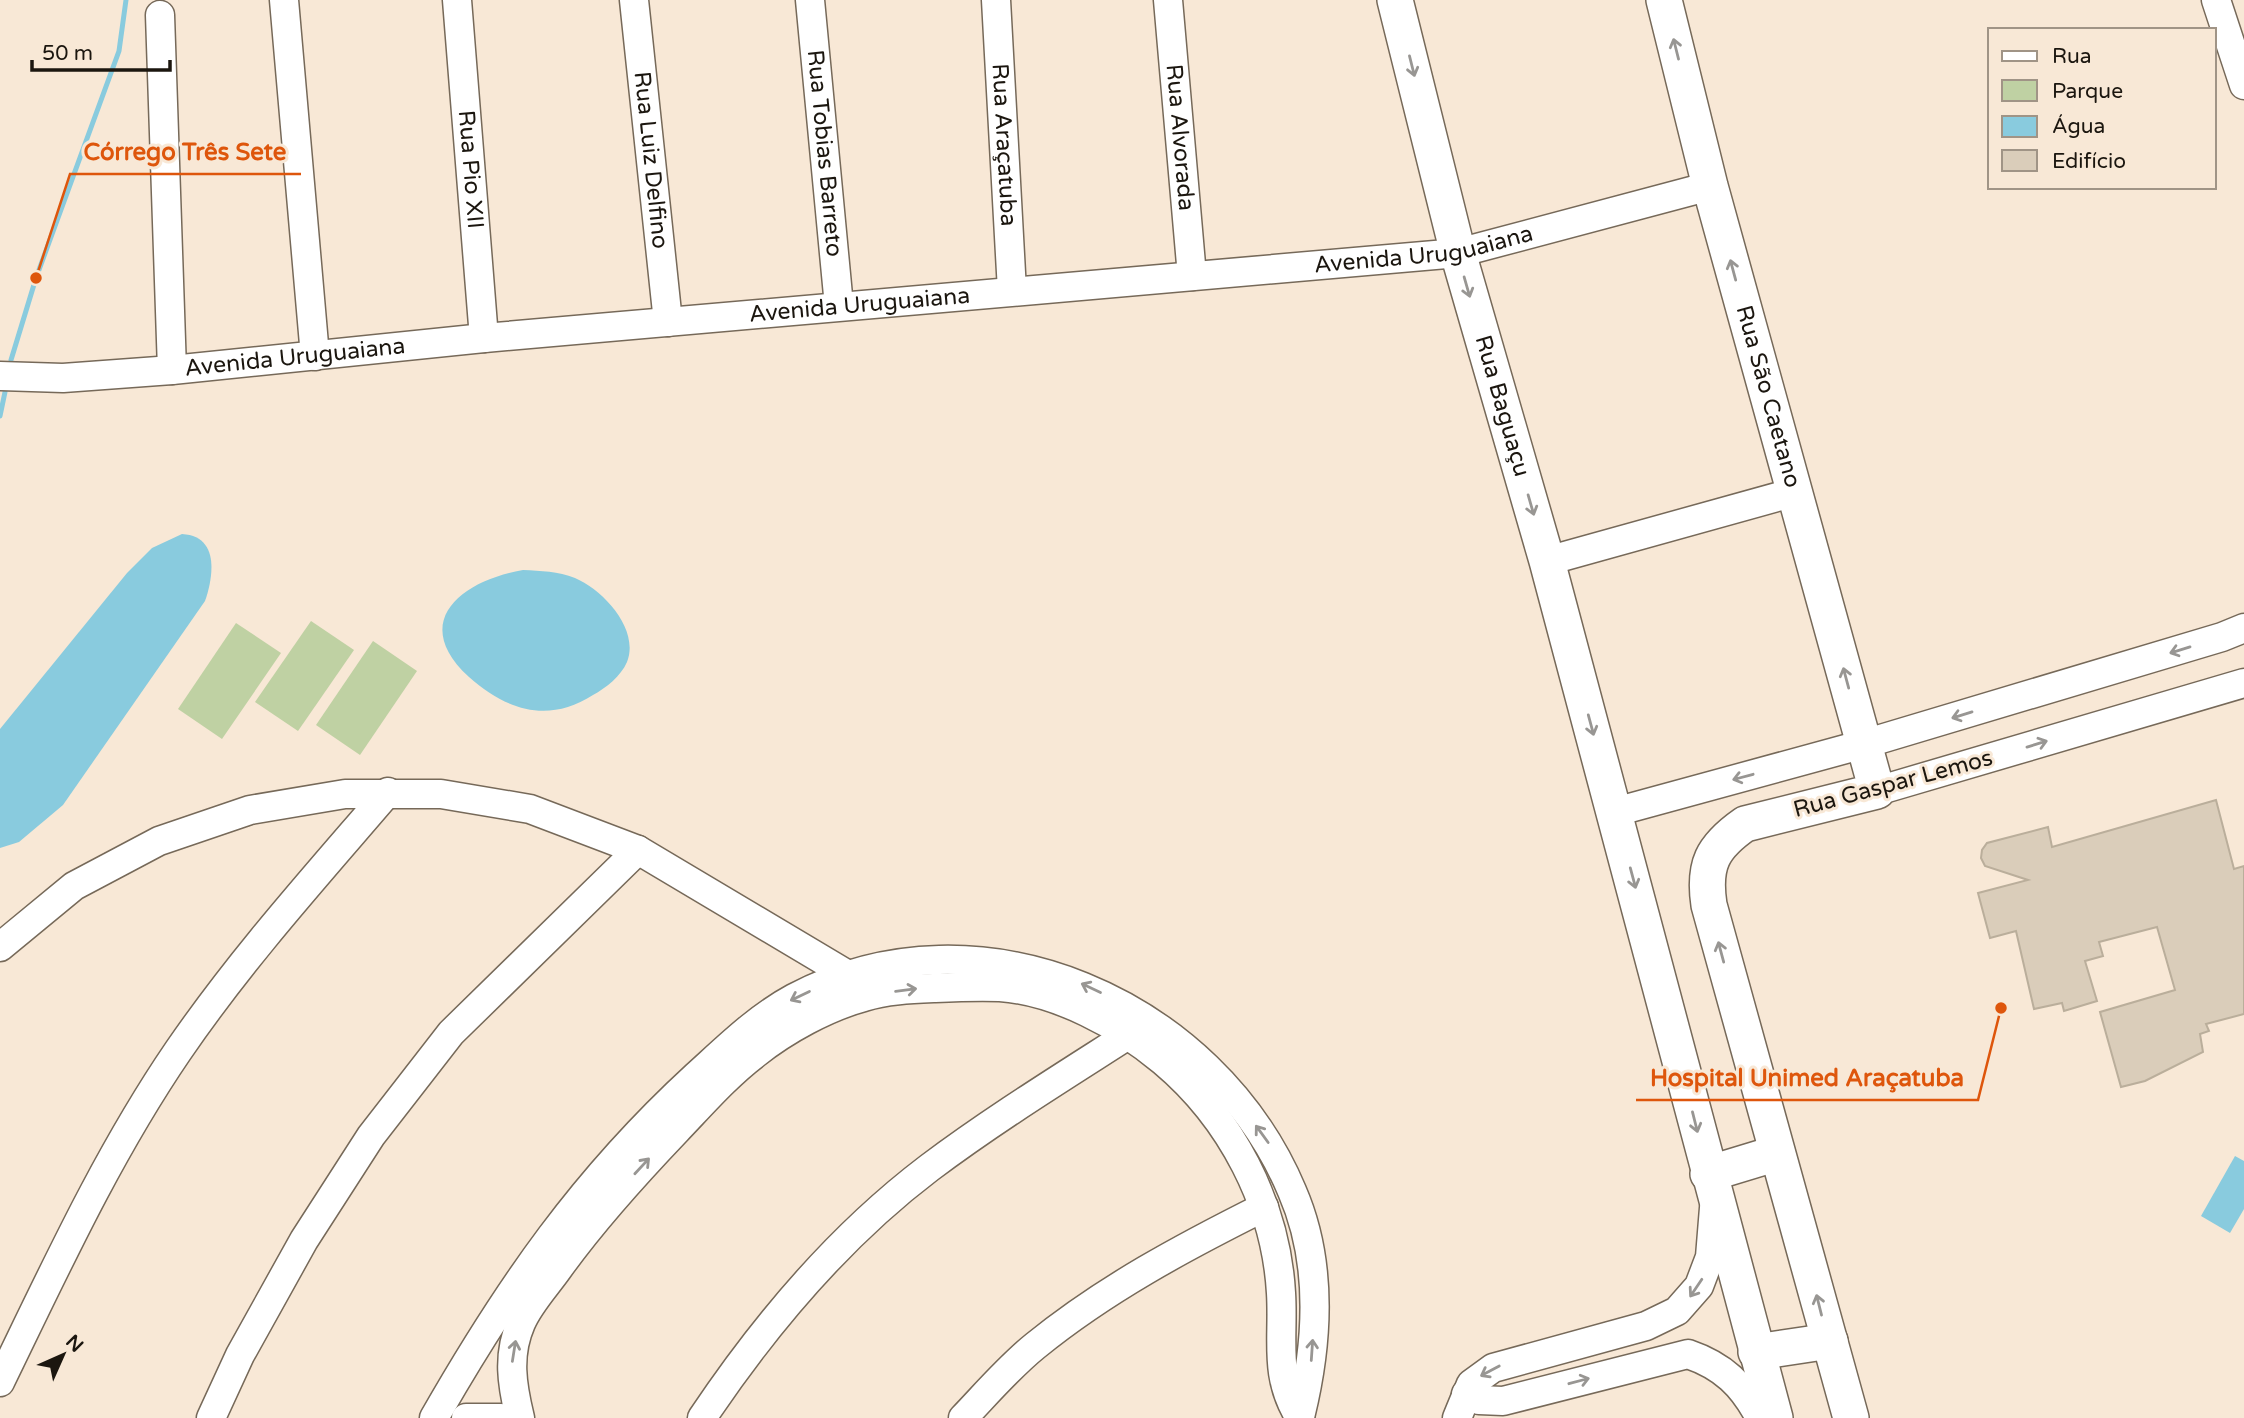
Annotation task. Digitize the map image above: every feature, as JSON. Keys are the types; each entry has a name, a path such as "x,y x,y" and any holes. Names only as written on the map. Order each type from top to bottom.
{"main road":[{"name":"Rua Baguaçu","path":"1395,0 1458,253 1547,561 1711,1186 1775,1418"},
{"name":"Rua São Caetano","path":"1664,0 1710,186 1877,791"},
{"name":"Rua Gaspar Lemos","path":"1851,1418 1709,905 1707,871 1715,852 1727,837 1745,824 1877,791"},
{"path":"1711,1186 1777,1153"},
{"path":"1756,1352 1830,1341"}],"street":[{"path":"284,0 315,356"},
{"name":"Rua Pio XII","path":"457,0 484,338"},
{"name":"Rua Luiz Delfino","path":"634,0 667,322"},
{"name":"Rua Tobias Barreto","path":"810,0 839,306"},
{"name":"Rua Araçatuba","path":"996,0 1012,292"},
{"name":"Rua Alvorada","path":"1168,0 1192,276"},
{"path":"2216,0 2244,85"},
{"path":"160,15 172,370"},
{"name":"Avenida Uruguaiana","path":"0,376 64,378 172,370 484,338 1458,253 1710,186"},
{"path":"1547,561 1795,492"},
{"name":"Rua Gaspar Lemos","path":"1615,812 1864,744 2222,637 2244,628"},
{"name":"Rua Gaspar Lemos","path":"1877,791 2244,683"},
{"path":"0,1382 117,1149 178,1052 248,955 388,792"},
{"path":"0,947 74,886 159,841 250,810 345,794 441,794 530,809 639,850 856,986"},
{"path":"211,1418 240,1355 304,1240 371,1136 451,1033 639,850"},
{"path":"520,1418 512,1386 511,1365 518,1332 528,1311 583,1235 669,1138 754,1054 856,986 904,961 965,959 1025,967 1083,984 1137,1011 1188,1067 1266,1138 1293,1193 1308,1243 1315,1313 1311,1372 1300,1418"},
{"path":"434,1418 497,1314 548,1237 614,1157 746,1030 793,999 856,986 910,989 1003,987 1057,1001 1188,1067 1244,1162 1264,1207 1276,1251 1283,1319 1282,1374 1288,1397 1300,1418"},
{"path":"702,1418 751,1346 804,1283 864,1224 928,1169 1128,1035"},
{"path":"1462,1406 1471,1384 1493,1368 1646,1326 1677,1311 1699,1286 1710,1257 1711,1186"},
{"path":"963,1418 1033,1348 1088,1306 1149,1267 1264,1207"},
{"path":"1276,1251 1308,1243"},
{"path":"1462,1406 1503,1401 1688,1354 1713,1362 1733,1378 1760,1418"},
{"path":"466,1418 501,1418"}],"green space":[{"path":"311,621 354,650 298,731 255,702"},
{"path":"236,623 281,653 222,739 178,709"},
{"path":"373,641 417,671 360,755 316,725"}],"water":[{"path":"182,534 194,536 208,549 211,569 205,601 63,805 19,842 0,848 0,729 127,573 152,548"},
{"path":"523,570 575,578 607,601 624,624 630,649 624,667 608,685 576,704 544,711 513,705 498,698 469,677 451,657 443,638 443,621 451,606 463,593 501,575"},
{"path":"2235,1156 2244,1161 2244,1209 2230,1233 2201,1216"}],"building":[{"path":"2216,800 2234,869 2244,866 2244,1014 2206,1024 2209,1031 2200,1034 2203,1052 2145,1081 2121,1087 2100,1012 2175,990 2157,927 2099,942 2103,956 2085,961 2097,1001 2064,1011 2062,1003 2034,1009 2016,931 1990,938 1978,893 2028,880 1985,866 1981,858 1982,850 1987,843 2048,827 2052,847"}],"waterway":[{"path":"11,360 36,278 119,51 126,0"},
{"path":"0,416 5,392"}],"place":[{"name":"Córrego Três Sete","path":"36,278"},
{"name":"Hospital Unimed Araçatuba","path":"2001,1008"}]}
